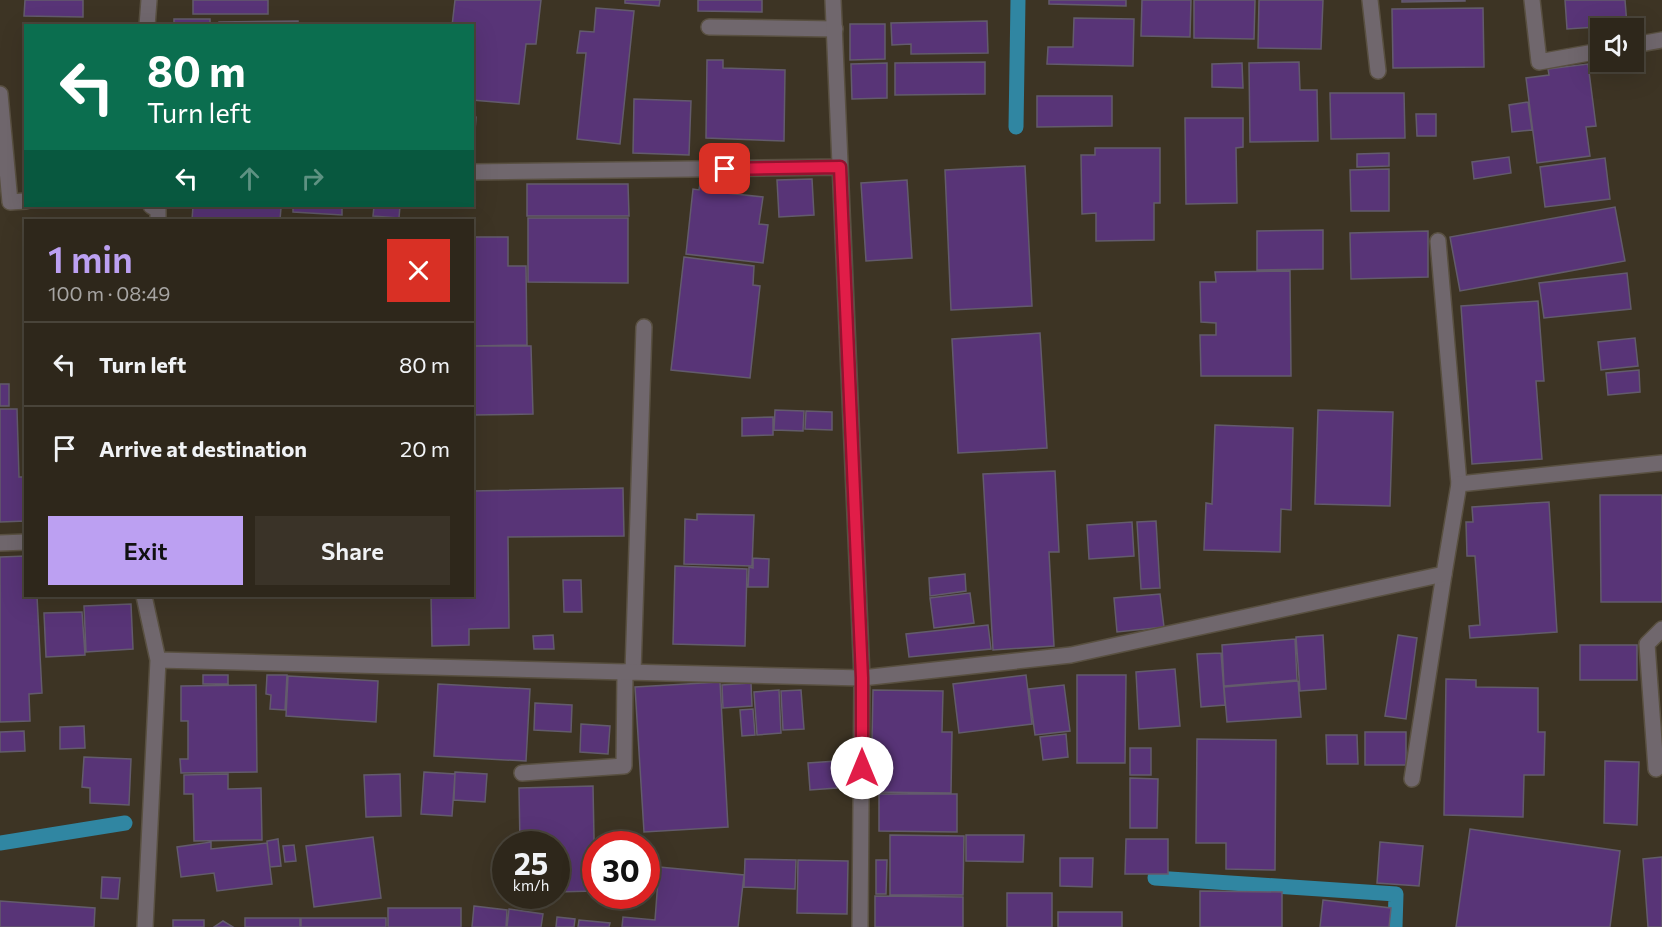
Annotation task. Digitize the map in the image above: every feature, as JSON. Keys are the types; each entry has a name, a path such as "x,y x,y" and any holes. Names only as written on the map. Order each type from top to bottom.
{"street":[{"path":"147,24 149,0"},
{"path":"833,0 862,678 860,927"},
{"path":"1370,0 1378,71"},
{"path":"1532,0 1539,62 1590,53"},
{"path":"709,27 834,29"},
{"path":"1644,43 1662,40"},
{"path":"0,94 5,204 24,201"},
{"path":"474,172 840,167"},
{"path":"153,207 159,210 158,219"},
{"path":"1412,779 1459,484 1438,241"},
{"path":"522,773 624,766 644,327"},
{"path":"1459,484 1662,463"},
{"path":"0,543 24,542"},
{"path":"158,660 862,678 1071,655 1444,574"},
{"path":"144,597 158,660 146,927"},
{"path":"1656,769 1647,644 1662,629"}],"building":[{"path":"25,0 83,0 83,17 24,16"},
{"path":"193,0 268,0 268,14 193,14"},
{"path":"455,0 541,0 536,44 526,44 519,104 474,100 474,24 452,24"},
{"path":"625,0 660,0 659,6 625,3"},
{"path":"698,0 762,0 762,12 698,11"},
{"path":"1049,0 1126,0 1126,6 1049,4"},
{"path":"1142,0 1191,0 1190,37 1141,36"},
{"path":"1194,0 1255,0 1254,39 1194,38"},
{"path":"1259,0 1323,0 1321,49 1258,48"},
{"path":"1402,0 1465,0 1465,1 1402,2"},
{"path":"1565,0 1625,0 1626,18 1590,18 1590,27 1567,29"},
{"path":"596,8 634,11 620,144 577,139 586,53 577,53 580,31 594,32"},
{"path":"1483,8 1484,67 1393,68 1392,9"},
{"path":"1074,18 1134,19 1133,66 1047,64 1048,47 1073,47"},
{"path":"174,19 210,19 210,24 174,24"},
{"path":"298,21 298,24 219,24 219,22"},
{"path":"987,21 988,53 911,54 911,44 892,45 891,23"},
{"path":"374,23 374,24 319,24"},
{"path":"850,24 885,24 885,59 850,60"},
{"path":"707,60 723,60 723,68 785,70 784,141 706,138"},
{"path":"985,62 985,94 895,95 895,63"},
{"path":"1299,62 1300,90 1317,90 1318,141 1250,142 1249,63"},
{"path":"887,63 887,98 852,99 851,64"},
{"path":"1242,63 1243,88 1212,87 1212,64"},
{"path":"1588,64 1596,126 1586,127 1590,156 1537,163 1526,78 1549,75 1548,69"},
{"path":"1330,93 1404,93 1405,138 1331,139"},
{"path":"1037,96 1112,96 1112,126 1037,127"},
{"path":"634,99 691,101 689,155 633,153"},
{"path":"1528,102 1532,130 1512,132 1509,105"},
{"path":"1416,114 1436,114 1436,136 1417,136"},
{"path":"1185,118 1243,118 1243,147 1236,148 1237,203 1186,204"},
{"path":"1095,148 1160,148 1160,203 1154,203 1154,240 1096,241 1096,213 1082,214 1081,155 1095,155"},
{"path":"1389,153 1389,166 1357,167 1357,154"},
{"path":"1509,157 1511,173 1474,179 1472,162"},
{"path":"1605,158 1610,199 1545,207 1540,167"},
{"path":"1025,166 1032,306 951,310 945,170"},
{"path":"1389,169 1389,211 1351,211 1350,170"},
{"path":"812,179 814,215 779,217 777,180"},
{"path":"907,180 912,258 866,261 861,183"},
{"path":"527,184 628,184 629,216 527,216"},
{"path":"700,184 726,188 726,193 763,197 759,224 768,225 763,263 686,254 693,189 699,190"},
{"path":"193,207 281,208 280,219 192,219"},
{"path":"293,207 342,207 342,215 293,212"},
{"path":"374,207 400,207 399,218 373,216"},
{"path":"1615,207 1625,261 1460,291 1450,237"},
{"path":"528,218 628,218 628,283 528,282"},
{"path":"1323,230 1323,269 1257,270 1257,231"},
{"path":"1428,231 1428,277 1351,279 1350,233"},
{"path":"474,237 508,237 508,266 526,266 527,345 474,346"},
{"path":"684,257 754,266 753,285 760,286 750,378 671,370"},
{"path":"1290,271 1291,376 1201,376 1200,335 1216,335 1216,323 1201,322 1200,282 1216,282 1215,272"},
{"path":"1627,273 1631,309 1544,318 1539,283"},
{"path":"1538,301 1544,381 1536,381 1542,459 1472,464 1461,306"},
{"path":"1040,333 1047,448 958,453 952,339"},
{"path":"1635,338 1638,366 1601,370 1598,342"},
{"path":"474,346 531,346 533,414 474,415"},
{"path":"1639,370 1640,392 1608,395 1606,373"},
{"path":"0,384 9,384 9,406 0,406"},
{"path":"0,409 17,409 19,477 24,477 24,521 0,522"},
{"path":"775,410 804,411 803,431 774,430"},
{"path":"1318,410 1393,412 1390,506 1315,504"},
{"path":"806,411 832,412 832,430 805,429"},
{"path":"773,417 773,435 742,436 742,418"},
{"path":"1215,425 1293,428 1291,510 1281,509 1280,552 1204,550 1206,503 1212,504"},
{"path":"1055,471 1059,552 1049,552 1054,646 993,650 983,474"},
{"path":"623,488 624,536 508,537 509,628 469,629 469,645 432,646 431,597 474,597 474,491"},
{"path":"1600,495 1662,495 1662,602 1601,602"},
{"path":"1549,502 1557,632 1470,638 1469,626 1480,625 1475,556 1467,556 1466,522 1473,522 1472,507"},
{"path":"697,514 754,515 752,566 684,564 685,519 697,520"},
{"path":"1156,521 1160,588 1141,589 1137,522"},
{"path":"1132,522 1134,556 1089,559 1087,525"},
{"path":"24,556 24,597 37,597 42,693 29,694 30,721 0,722 0,557"},
{"path":"753,558 769,559 768,587 748,587 749,567 753,568"},
{"path":"675,566 747,569 745,646 673,644"},
{"path":"965,574 966,591 930,596 929,578"},
{"path":"563,580 581,580 582,612 564,612"},
{"path":"970,593 974,623 934,628 930,598"},
{"path":"1160,594 1164,627 1117,632 1114,598"},
{"path":"131,604 133,649 86,652 84,606"},
{"path":"82,612 85,655 46,657 44,613"},
{"path":"988,625 991,649 909,657 906,634"},
{"path":"553,635 554,649 534,649 533,636"},
{"path":"1323,635 1326,689 1300,691 1296,637"},
{"path":"1398,635 1417,638 1406,719 1385,716"},
{"path":"1295,639 1297,680 1224,686 1222,645"},
{"path":"1580,645 1637,645 1637,680 1580,680"},
{"path":"1221,653 1225,705 1201,707 1197,654"},
{"path":"1175,669 1180,726 1139,729 1136,672"},
{"path":"203,675 228,675 228,684 203,684"},
{"path":"267,675 287,675 285,710 270,709 271,695 266,694"},
{"path":"1026,675 1032,724 959,733 953,684"},
{"path":"1077,675 1126,675 1125,763 1077,763"},
{"path":"288,676 378,681 376,722 286,716"},
{"path":"1446,679 1476,680 1476,687 1538,688 1538,732 1545,732 1544,775 1524,775 1523,817 1444,815"},
{"path":"1298,681 1301,717 1227,722 1224,687"},
{"path":"720,682 728,827 644,831 635,687"},
{"path":"751,683 752,706 723,708 722,685"},
{"path":"438,684 530,689 526,761 434,756"},
{"path":"256,685 257,772 181,773 180,759 188,759 188,721 181,721 181,686"},
{"path":"1064,685 1070,731 1035,735 1029,689"},
{"path":"779,690 781,733 757,735 754,692"},
{"path":"801,690 804,729 783,730 781,691"},
{"path":"873,690 943,691 942,732 952,732 951,793 871,792"},
{"path":"535,703 572,705 571,732 534,730"},
{"path":"753,709 755,735 742,736 740,710"},
{"path":"581,724 610,726 608,754 580,752"},
{"path":"84,726 85,748 60,749 60,727"},
{"path":"24,731 25,751 0,752 0,732"},
{"path":"1365,732 1406,732 1406,765 1365,765"},
{"path":"1066,734 1068,757 1043,760 1040,737"},
{"path":"1326,735 1357,735 1358,764 1327,764"},
{"path":"1197,739 1276,740 1275,870 1226,869 1226,843 1196,843"},
{"path":"1130,748 1151,748 1151,775 1130,775"},
{"path":"84,757 131,759 129,805 90,803 90,788 82,787"},
{"path":"836,761 837,788 810,790 808,763"},
{"path":"1605,761 1639,762 1637,825 1604,823"},
{"path":"424,772 455,774 452,816 421,814"},
{"path":"455,772 487,774 485,802 454,800"},
{"path":"228,774 228,789 261,788 262,840 194,841 193,794 184,794 184,775"},
{"path":"400,774 401,816 366,817 364,775"},
{"path":"1130,778 1158,779 1157,828 1130,828"},
{"path":"593,786 594,831 582,831 582,891 570,892 570,831 520,831 519,788"},
{"path":"879,794 957,794 957,832 879,831"},
{"path":"1470,829 1620,851 1610,927 1456,927"},
{"path":"890,835 964,836 963,895 890,895"},
{"path":"966,835 1024,835 1023,862 966,861"},
{"path":"373,837 381,898 314,907 306,846"},
{"path":"278,839 281,866 270,867 267,841"},
{"path":"1126,839 1168,839 1168,874 1125,874"},
{"path":"211,842 211,849 267,843 272,884 217,891 214,873 181,877 177,847"},
{"path":"1380,842 1423,846 1419,886 1377,883"},
{"path":"294,845 296,861 285,862 283,846"},
{"path":"1662,857 1662,927 1648,927 1643,859"},
{"path":"1060,858 1093,858 1092,887 1060,886"},
{"path":"745,859 796,860 795,889 744,887"},
{"path":"798,860 848,861 847,914 797,913"},
{"path":"876,860 887,860 886,894 876,894"},
{"path":"660,867 744,875 738,927 622,927 623,917 655,920 656,909 660,909"},
{"path":"102,877 120,878 118,899 101,898"},
{"path":"1200,891 1282,892 1282,927 1200,927"},
{"path":"1007,893 1052,893 1052,927 1007,927"},
{"path":"875,896 963,897 963,927 875,927"},
{"path":"1323,900 1391,908 1389,927 1320,927"},
{"path":"0,901 95,908 94,927 0,927"},
{"path":"474,906 507,910 506,927 472,927"},
{"path":"388,908 461,908 461,927 388,927"},
{"path":"509,909 543,914 541,927 507,927"},
{"path":"1058,912 1122,912 1122,927 1058,927"},
{"path":"557,917 575,919 574,927 556,927"},
{"path":"245,918 300,918 300,927 245,927"},
{"path":"301,918 386,918 386,927 301,927"},
{"path":"173,920 204,920 204,927 173,927"},
{"path":"579,920 610,923 609,927 578,927"},
{"path":"223,921 233,927 214,927"}],"waterway":[{"path":"1016,127 1018,0"},
{"path":"0,843 125,823"},
{"path":"1155,878 1396,894 1395,927"}],"route":[{"path":"725,169 840,167 862,678 862,768"}]}
